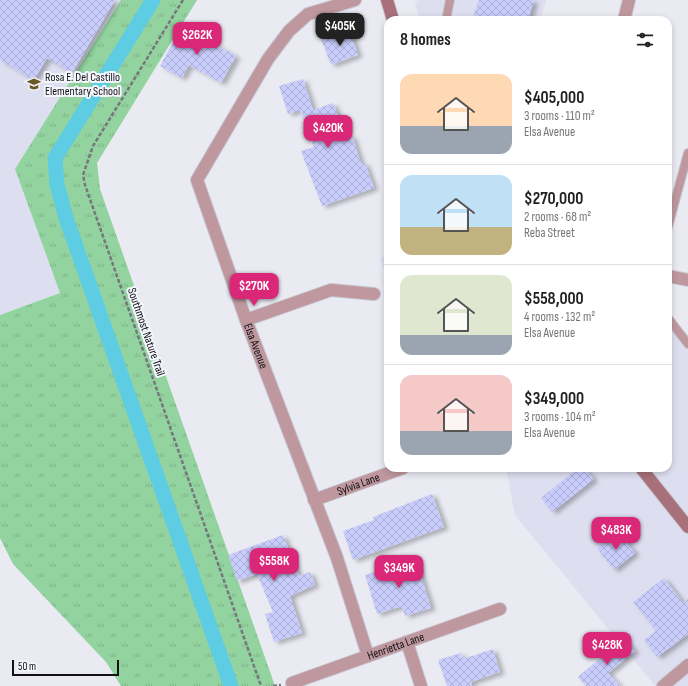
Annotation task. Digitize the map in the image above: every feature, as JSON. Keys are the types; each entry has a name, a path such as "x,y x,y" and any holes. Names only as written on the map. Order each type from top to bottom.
{"main road":[{"path":"387,0 392,16"},
{"path":"644,472 688,527"}],"street":[{"name":"Elsa Avenue","path":"355,0 308,14 289,31 268,59 197,180 246,320 337,558 368,656"},
{"path":"625,16 629,0"},
{"path":"672,277 688,280"},
{"path":"246,320 331,290 374,294"},
{"name":"Sylvia Lane","path":"314,500 392,472"},
{"name":"Henrietta Lane","path":"292,683 500,609"},
{"path":"407,642 421,686"},
{"path":"663,686 688,665"}],"lane":[{"path":"447,16 450,0"},
{"path":"672,211 688,153"},
{"path":"672,323 688,344"}],"path":[{"name":"Southmost Nature Trail","path":"183,0 93,146 83,175 85,185 261,686"}],"shaded area":[{"name":"Rosa E. Del Castillo Elementary School","path":"0,0 121,0 15,169 60,293 0,315"},
{"path":"418,0 546,0 541,16 419,16 415,4"},
{"path":"384,256 384,268 380,258"},
{"path":"672,315 688,337 688,686 655,686 515,515 507,472 672,472"}],"green space":[{"path":"121,0 197,0 97,163 100,189 275,686 121,686 106,662 13,564 0,538 0,315 60,293 15,169"}],"building":[{"path":"0,0 115,0 72,73 47,58 34,80 0,60"},
{"path":"479,0 534,0 529,16 473,16"},
{"path":"182,26 236,56 221,83 189,65 182,78 160,66"},
{"path":"349,29 358,55 331,65 321,39"},
{"path":"303,79 313,110 333,103 346,137 352,135 361,164 365,163 374,188 322,206 301,151 314,147 300,110 288,114 279,86"},
{"path":"573,472 588,472 594,479 552,512 541,498"},
{"path":"432,494 444,527 353,560 343,531 374,520 373,517"},
{"path":"617,531 635,553 614,570 597,548"},
{"path":"283,535 299,576 310,572 315,585 290,596 302,633 274,642 265,614 273,612 257,574 237,581 228,555"},
{"path":"416,560 431,608 405,616 402,606 377,614 365,575"},
{"path":"664,578 683,603 688,599 688,634 657,657 644,640 656,631 633,602"},
{"path":"624,638 635,651 608,673 620,686 586,686 578,677"},
{"path":"493,649 500,672 471,682 472,686 447,686 438,660 461,653 463,659"}],"waterway":[{"path":"153,0 55,158 57,184 66,218 231,686"}],"place":[{"name":"Rosa E. Del Castillo Elementary School","path":"34,84"}]}
